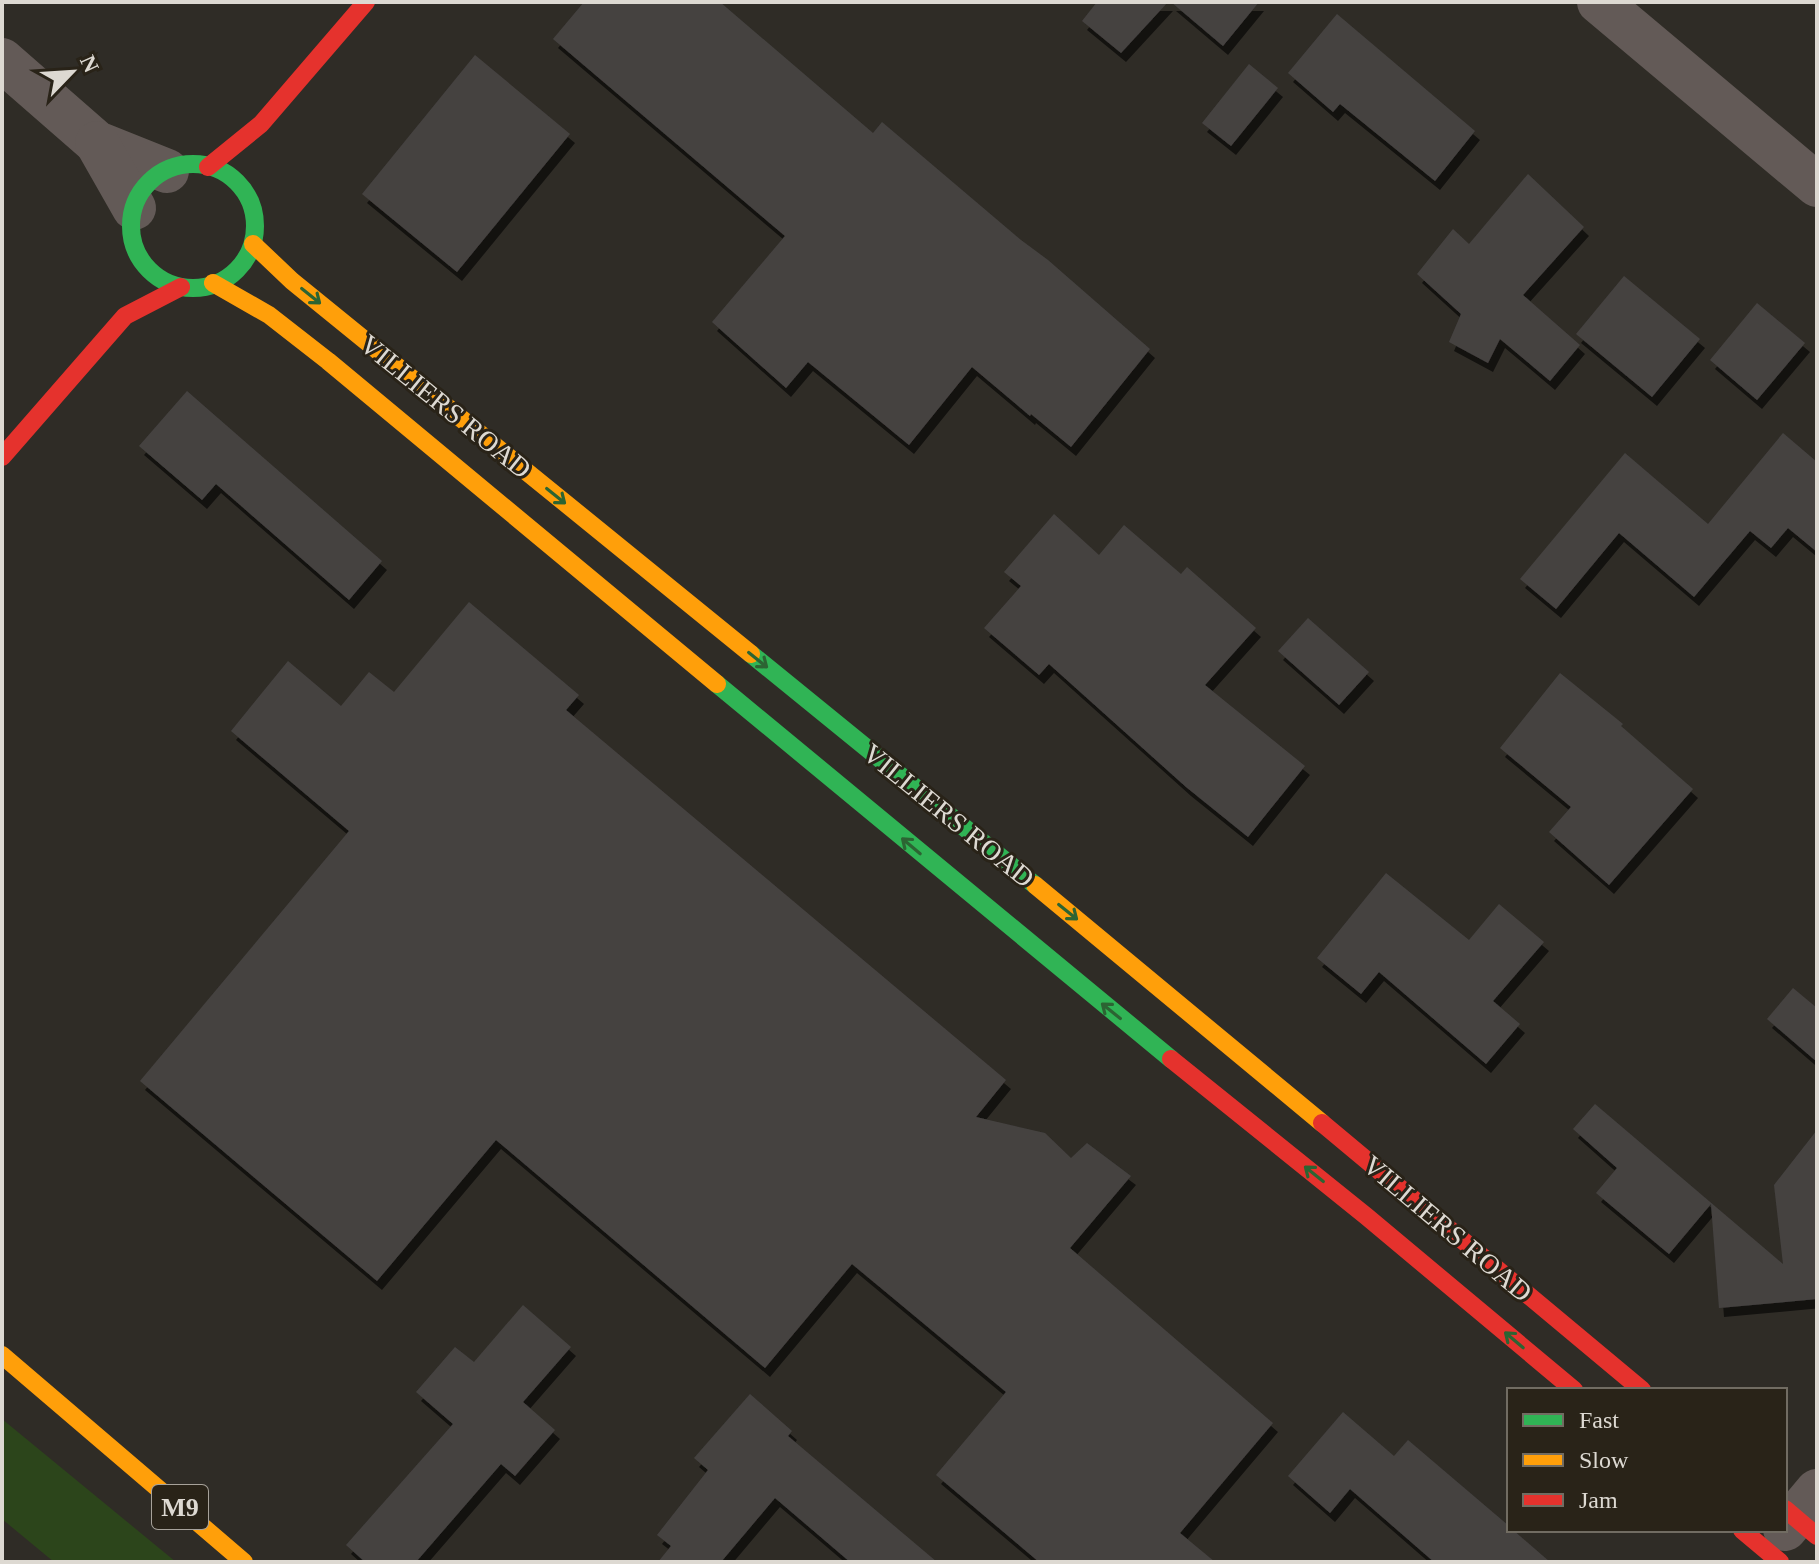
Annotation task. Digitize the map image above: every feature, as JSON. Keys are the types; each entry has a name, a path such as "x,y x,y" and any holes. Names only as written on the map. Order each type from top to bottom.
{"street":[{"path":"97,143 187,169 261,124 366,2"},
{"path":"1599,2 1817,185"},
{"path":"2,60 97,143 134,208"},
{"path":"246,193 261,124"},
{"path":"126,317 137,274 131,226 141,192 156,177 187,169 217,169 235,180 246,193 256,227 253,244 245,263 230,278 190,290 170,285 152,274 137,274"},
{"name":"VILLIERS ROAD","path":"253,244 292,281 1102,939 1640,1388"},
{"name":"VILLIERS ROAD","path":"213,283 269,315 328,361 1069,977 1366,1216 1572,1388"},
{"path":"2,457 126,317 181,287"},
{"name":"M9","path":"2,1355 244,1562"}],"green space":[{"path":"2,1419 176,1562 54,1562 2,1519"}],"building":[{"path":"584,2 720,2 873,133 882,122 1150,349 1071,447 972,367 909,445 808,362 786,388 712,322 785,236 553,39"},
{"path":"1097,2 1168,2 1121,53 1082,21"},
{"path":"1171,2 1259,2 1223,46"},
{"path":"1337,14 1475,131 1435,181 1340,104 1333,112 1288,73"},
{"path":"475,55 570,134 457,272 362,194"},
{"path":"1249,64 1278,88 1231,146 1202,123"},
{"path":"1528,174 1584,227 1523,295 1580,345 1550,381 1500,339 1488,363 1449,342 1461,314 1417,274 1453,229 1469,244"},
{"path":"1624,276 1700,339 1652,397 1576,334"},
{"path":"1757,303 1805,343 1757,400 1710,360"},
{"path":"187,391 382,561 349,600 216,484 202,500 139,446"},
{"path":"1783,433 1817,462 1817,552 1788,528 1771,548 1750,531 1694,597 1619,533 1556,609 1520,579 1625,453 1708,524"},
{"path":"1054,514 1099,555 1124,525 1181,574 1187,567 1256,628 1205,685 1305,766 1248,837 1186,787 1049,664 1039,675 984,628 1021,586 1004,572"},
{"path":"469,602 579,695 566,710 1006,1080 976,1117 1045,1133 1071,1158 1087,1143 1131,1176 1070,1248 1273,1423 1180,1533 1215,1562 1039,1562 936,1475 1006,1392 852,1264 765,1368 496,1140 377,1281 140,1081 349,831 231,731 288,661 341,706 369,672 394,692"},
{"path":"1308,618 1369,672 1339,705 1278,651"},
{"path":"1560,673 1623,724 1621,726 1693,789 1609,885 1549,832 1571,807 1500,748"},
{"path":"1386,873 1469,940 1499,904 1544,942 1493,1001 1520,1024 1486,1064 1379,972 1361,994 1317,958"},
{"path":"1793,988 1817,1008 1817,1062 1767,1019"},
{"path":"1595,1104 1783,1264 1774,1185 1817,1130 1817,1299 1719,1308 1711,1204 1669,1254 1596,1193 1617,1168 1573,1129"},
{"path":"523,1305 571,1347 523,1402 555,1430 515,1476 501,1464 416,1562 365,1562 346,1545 453,1424 416,1392 455,1347 474,1362"},
{"path":"750,1394 792,1431 788,1436 937,1562 850,1562 775,1498 721,1562 658,1562 671,1546 657,1535 708,1470 694,1458"},
{"path":"1343,1412 1394,1456 1408,1440 1507,1524 1507,1532 1515,1532 1550,1562 1434,1562 1350,1489 1330,1513 1288,1476"}],"traffic: fast":[{"path":"193,164 217,169 237,182 250,202 255,226 250,250 237,270 217,283 193,288 169,283 149,270 136,250 131,226 136,202 149,182 169,169 193,164"},
{"path":"751,654 1035,885"},
{"path":"717,684 1171,1059"}],"traffic: slow":[{"path":"253,244 292,281 751,654"},
{"path":"213,283 269,315 328,361 717,684"},
{"path":"1035,885 1322,1123"},
{"path":"2,1355 244,1562"}],"traffic: jam":[{"path":"208,167 261,124 366,2"},
{"path":"2,457 125,316 181,287"},
{"path":"1171,1059 1366,1216 1572,1388"},
{"path":"1322,1123 1640,1388"},
{"path":"1787,1511 1817,1536"},
{"path":"1744,1532 1780,1562"}]}
